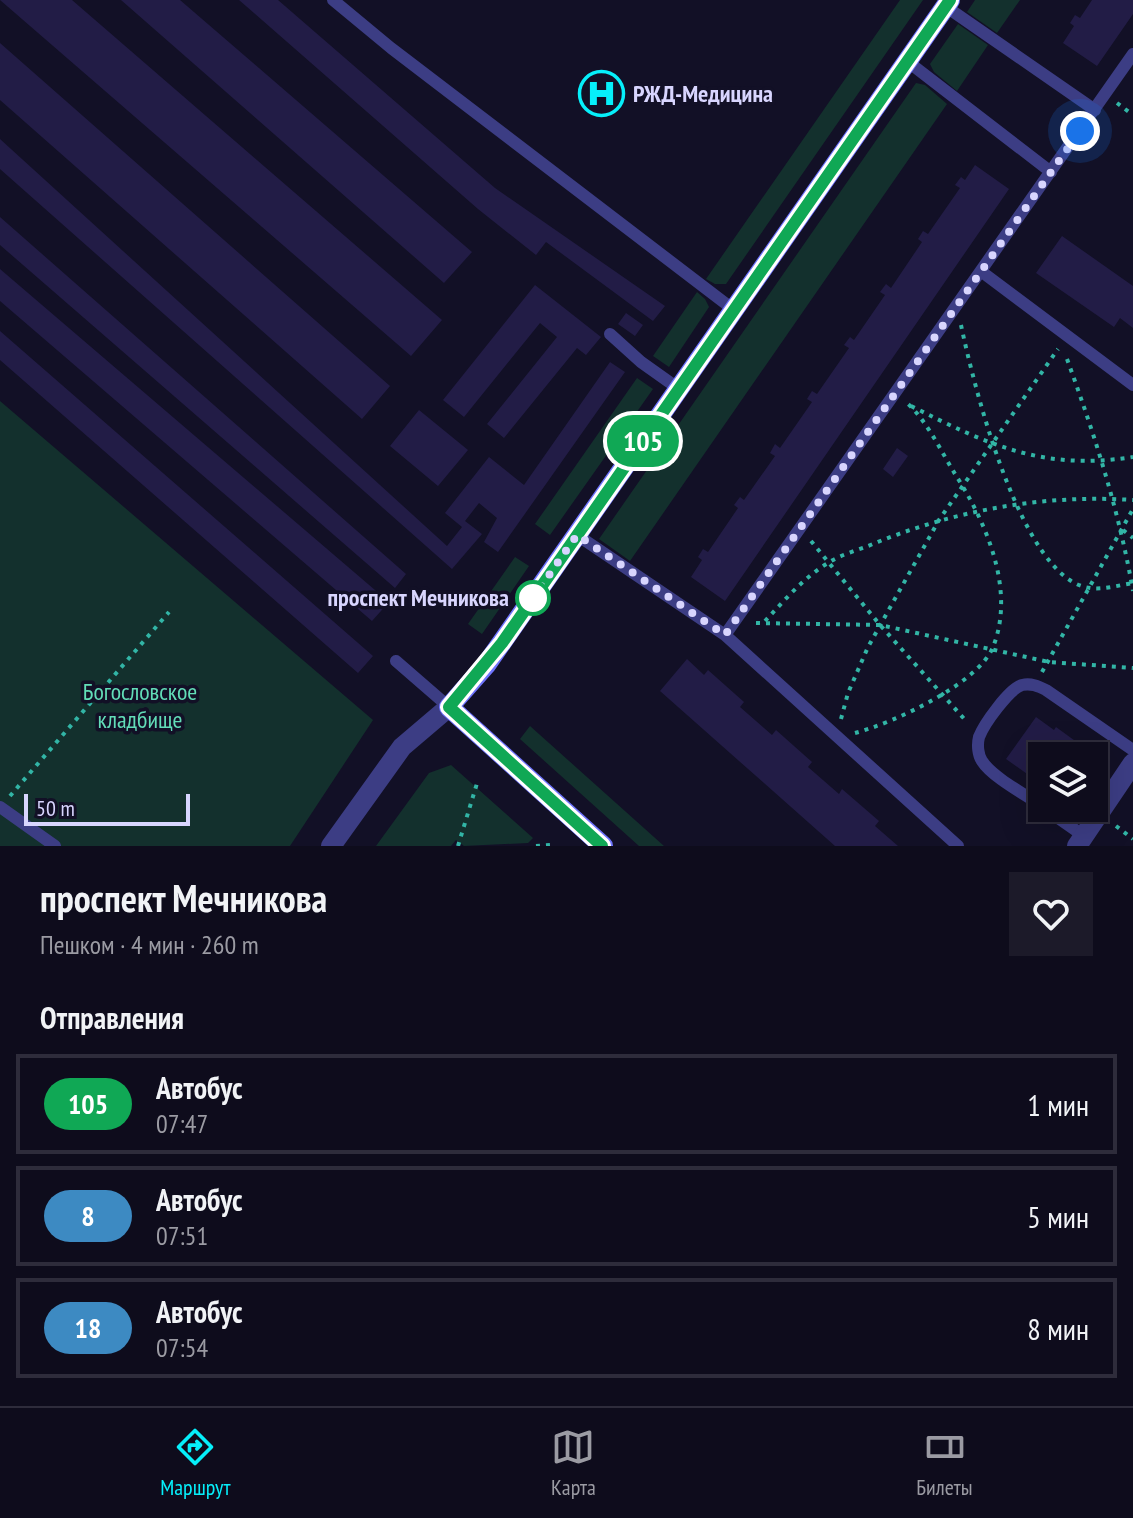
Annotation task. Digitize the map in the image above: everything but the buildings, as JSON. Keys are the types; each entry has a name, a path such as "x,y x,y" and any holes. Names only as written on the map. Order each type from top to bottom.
{"street":[{"path":"331,846 402,747 449,707 486,665 948,3"},
{"path":"449,707 603,846"},
{"path":"1080,841 1130,775"}],"lane":[{"path":"333,0 403,58 734,310"},
{"path":"948,3 1095,110"},
{"path":"728,631 1133,54"},
{"path":"907,61 1051,172"},
{"path":"982,272 1133,385"},
{"path":"610,334 641,362 679,389"},
{"path":"577,535 728,631 837,737 958,846"},
{"path":"396,661 449,707"},
{"path":"1028,796 989,769 981,761 978,749 980,736 1008,693 1021,685 1035,685 1133,750"},
{"path":"0,807 55,846"},
{"path":"1059,822 1080,841"}],"path":[{"path":"958,307 972,377 992,445 1035,539 1054,567 1089,588 1132,583"},
{"path":"910,406 963,486 977,512 998,574 1001,612 992,649 970,674 917,710 876,728 837,737 848,693 880,625 939,520 963,486 992,445 1062,343 1104,462 1122,529 1133,591"},
{"path":"895,395 910,406 992,445 1031,457 1065,462 1104,462 1133,457"},
{"path":"765,621 796,587 829,562 939,520 1017,504 1060,500 1133,500"},
{"path":"1035,685 1133,509"},
{"path":"801,528 880,625 980,736"},
{"path":"1122,529 1133,538"},
{"path":"0,807 169,612"},
{"path":"728,631 765,621 880,625 1049,662 1133,668"},
{"path":"458,846 478,780"},
{"path":"536,846 551,845"}],"green space":[{"path":"900,0 923,0 726,284 715,284 706,279"},
{"path":"975,0 1020,0 997,33 967,12"},
{"path":"958,24 988,45 957,91 934,72 930,64"},
{"path":"916,83 925,85 947,104 630,561 599,539"},
{"path":"697,292 709,307 669,367 653,356"},
{"path":"637,378 653,389 550,535 535,524"},
{"name":"Богословское кладбище","path":"0,401 373,720 290,846 0,846"},
{"path":"515,557 529,566 482,634 468,624"},
{"path":"530,726 664,846 639,846 520,739"},
{"path":"451,765 533,838 528,843 464,846 456,840 451,846 376,846 429,773"}],"bus line":[{"name":"105","path":"602,846 449,707 502,643 950,0"}],"place":[{"name":"РЖД-Медицина","path":"602,94"},
{"name":"проспект Мечникова","path":"533,598"}],"route":[{"path":"533,598 577,535 725,635 1080,131"}]}
